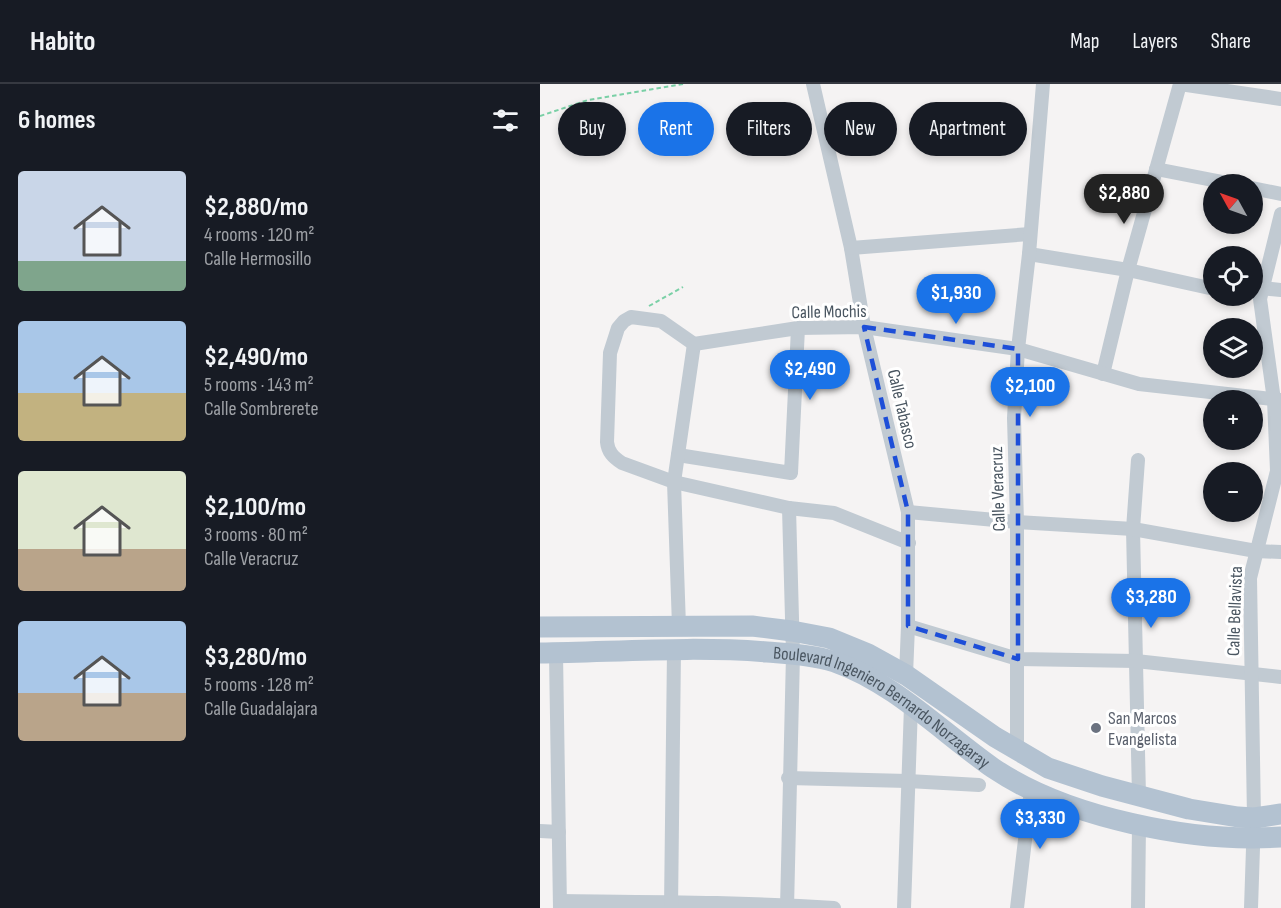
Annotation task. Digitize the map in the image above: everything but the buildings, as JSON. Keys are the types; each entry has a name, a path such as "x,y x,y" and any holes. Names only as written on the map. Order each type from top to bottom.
{"main road":[{"name":"Boulevard Ingeniero Bernardo Norzagaray","path":"540,627 752,627 792,630 829,638 851,646 906,675 1017,751 1048,768 1138,796 1189,809 1238,817 1254,828 1281,837"},
{"name":"Boulevard Ingeniero Bernardo Norzagaray","path":"548,653 726,649 822,658 850,668 911,706 994,768 1031,789 1095,813 1171,831 1254,828 1281,814"}],"street":[{"name":"Calle Tabasco","path":"813,84 851,248 864,327 908,512 906,675"},
{"name":"Calle Veracruz","path":"1017,751 1017,522 1014,418 1017,349 1029,254 1043,84"},
{"path":"1103,374 1128,270 1180,84 1281,99"},
{"path":"1156,170 1203,179"},
{"path":"1263,190 1281,194"},
{"name":"Calle Bellavista","path":"1263,285 1281,214"},
{"path":"851,248 1030,234"},
{"path":"1029,254 1128,270 1203,287"},
{"path":"1263,293 1281,290"},
{"name":"Calle Bellavista","path":"1251,908 1254,828 1250,578 1268,515 1277,471 1278,400 1263,306"},
{"path":"679,626 674,482 694,344 661,321 631,317 618,328 610,353 607,442 610,453 622,463 674,482 789,508 834,513 909,543"},
{"name":"Calle Mochis","path":"694,344 798,328 864,327 1017,349 1139,384 1278,400"},
{"path":"678,455 791,473 798,328"},
{"path":"1138,460 1133,529 1138,796"},
{"path":"787,906 788,778 793,655 789,508"},
{"path":"908,512 1133,529 1256,551 1281,552"},
{"path":"908,626 1018,659 1136,661 1281,677"},
{"path":"671,905 674,650"},
{"path":"548,653 559,832 560,905 834,908"},
{"path":"904,908 911,706"},
{"path":"788,778 979,785"},
{"path":"1017,908 1031,789"},
{"path":"1138,908 1139,825"},
{"path":"540,831 559,832"}],"path":[{"path":"540,116 588,100 683,84"},
{"path":"631,317 683,287"}],"highlighted area":[{"path":"864,327 1018,349 1018,659 908,626 908,512"}],"place":[{"name":"San Marcos Evangelista","path":"1096,728"}]}
